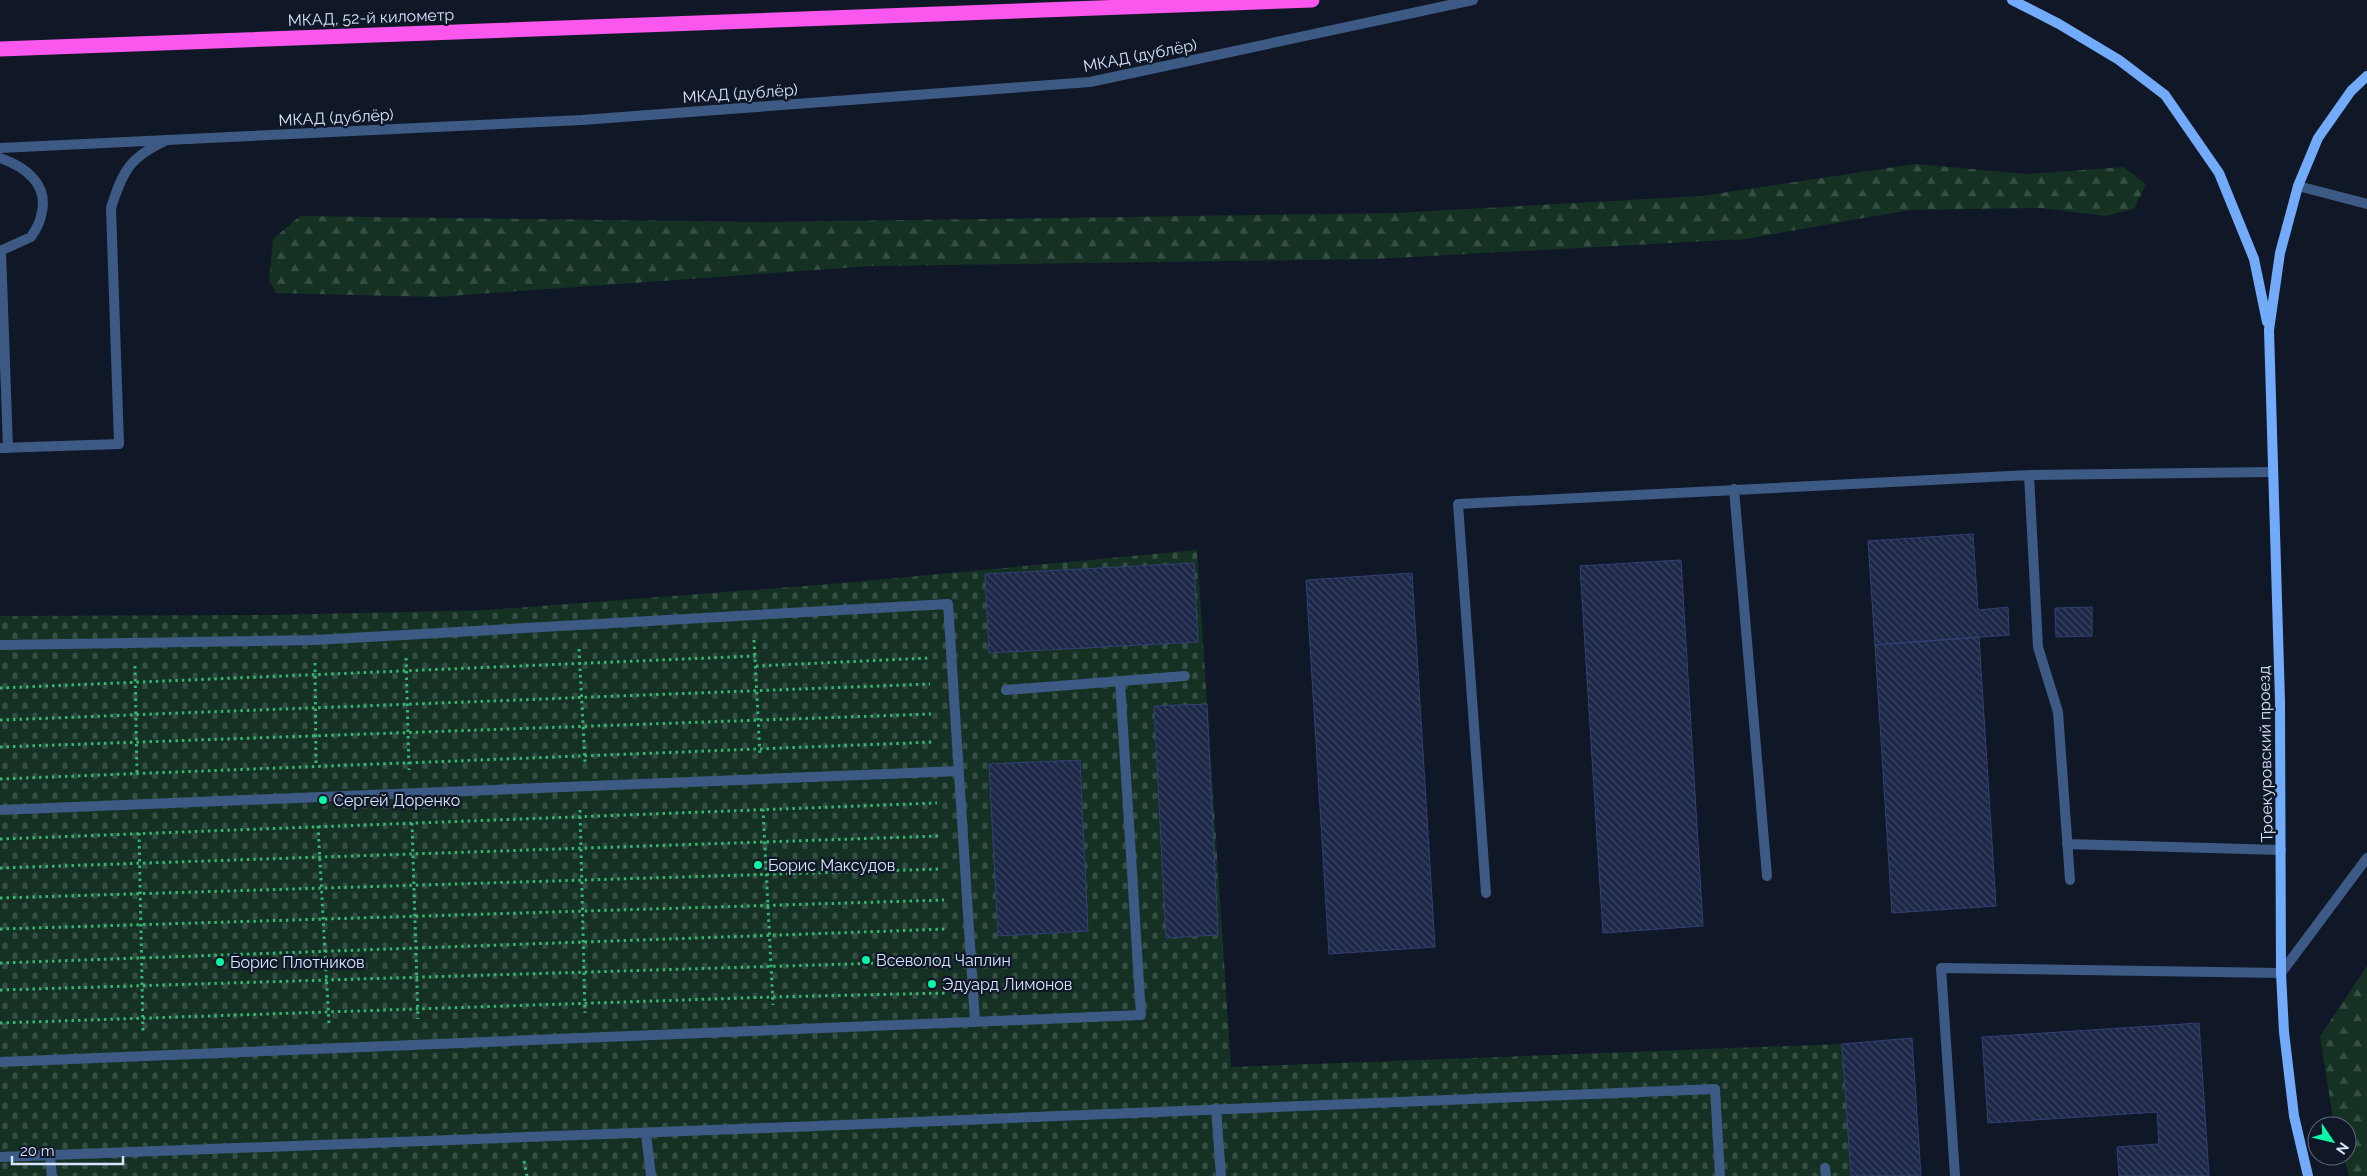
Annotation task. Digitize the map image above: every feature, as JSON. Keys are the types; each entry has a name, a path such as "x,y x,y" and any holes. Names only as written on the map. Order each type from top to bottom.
{"highway":[{"name":"МКАД, 52-й километр","path":"0,49 1312,0"}],"street":[{"name":"МКАД (дублёр)","path":"0,148 582,120 1090,82 1473,0"},
{"name":"Троекуровский проезд","path":"2012,0 2059,24 2119,60 2165,95 2219,173 2254,258 2269,330"},
{"name":"Троекуровский проезд","path":"2308,1176 2294,1116 2284,1032 2280,701 2269,330 2280,253 2298,186 2318,138 2351,91 2367,76"},
{"path":"0,158 13,162 32,174 42,192 42,215 31,238 1,251 4,448 119,444 111,208 118,186 130,164 147,150 167,140"},
{"path":"2298,186 2367,204"},
{"path":"1486,893 1458,504 2029,476 2272,472"},
{"path":"2029,476 2038,646 2058,712 2070,880"},
{"path":"1734,489 1767,876"},
{"path":"0,645 315,640 948,604 975,1022"},
{"path":"1006,690 1185,676"},
{"path":"0,1062 774,1032 1141,1015 1120,681"},
{"path":"0,810 959,771"},
{"path":"2067,844 2281,850"},
{"path":"1955,1176 1941,968 2282,973 2367,858"},
{"path":"0,1157 646,1134 1216,1108 1715,1089 1720,1176"},
{"path":"1216,1108 1221,1176"},
{"path":"646,1134 651,1176"},
{"path":"50,1156 52,1176"}],"path":[{"path":"753,616 774,1032"},
{"path":"577,626 585,755 580,817 580,848 586,1039"},
{"path":"405,635 419,1046"},
{"path":"315,640 318,827 330,1049"},
{"path":"135,643 143,1056"},
{"path":"0,688 755,656"},
{"path":"756,666 951,657"},
{"path":"0,720 953,684"},
{"path":"0,747 955,713"},
{"path":"0,779 957,741"},
{"path":"0,839 960,802"},
{"path":"0,868 963,836"},
{"path":"0,898 965,868"},
{"path":"0,929 967,899"},
{"path":"0,963 969,928"},
{"path":"0,990 971,960"},
{"path":"0,1023 772,997 974,993"}],"green space":[{"path":"1915,164 2027,174 2123,167 2146,184 2134,209 2105,216 2041,208 1910,210 1746,239 1375,259 872,266 435,297 276,293 269,280 273,239 300,216 767,222 1395,213 1701,196"},
{"path":"1197,550 1231,1067 1842,1044 1851,1176 0,1176 0,616 268,615 488,610 831,584"},
{"path":"2367,966 2367,1176 2349,1176 2346,1166 2357,1166 2357,1116 2332,1116 2320,1036"}],"building":[{"path":"1973,534 1978,610 2008,607 2009,635 1875,645 1868,541"},
{"path":"1681,560 1703,926 1603,933 1580,566"},
{"path":"1194,563 1198,642 989,653 985,574"},
{"path":"1412,573 1435,947 1329,954 1306,580"},
{"path":"2092,607 2092,636 2056,637 2055,608"},
{"path":"1979,637 1996,906 1892,913 1875,645"},
{"path":"1207,704 1218,935 1166,938 1154,706"},
{"path":"1080,760 1088,931 998,936 989,764"},
{"path":"2199,1023 2209,1176 2119,1176 2117,1147 2159,1144 2157,1112 1988,1123 1982,1037"},
{"path":"1912,1038 1921,1176 1851,1176 1842,1044"}],"place":[{"name":"Сергей Доренко","path":"323,800"},
{"name":"Борис Максудов","path":"758,865"},
{"name":"Всеволод Чаплин","path":"866,960"},
{"name":"Борис Плотников","path":"220,962"},
{"name":"Эдуард Лимонов","path":"932,984"}]}
